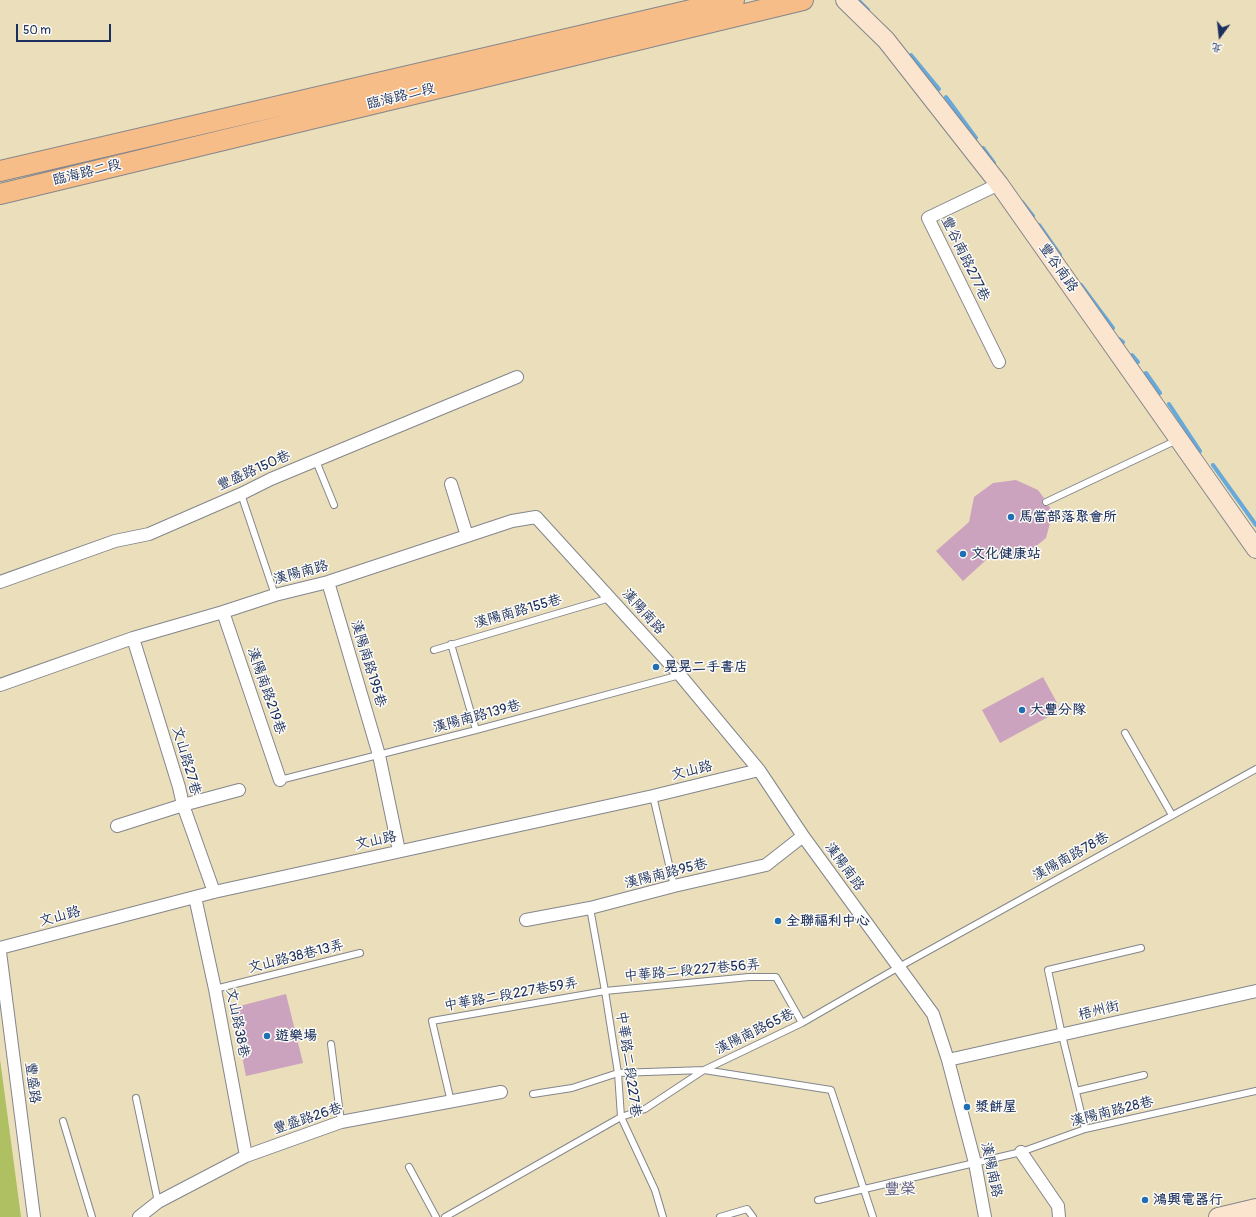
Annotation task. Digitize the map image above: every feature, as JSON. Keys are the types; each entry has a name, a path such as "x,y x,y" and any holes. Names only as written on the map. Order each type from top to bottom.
{"main road":[{"name":"臨海路二段","path":"0,171 734,0"},
{"name":"臨海路二段","path":"0,194 803,0"}],"street":[{"name":"豐谷南路","path":"845,0 886,40 999,184 1256,549"},
{"name":"豐谷南路277巷","path":"998,362 928,218 999,184"},
{"name":"豐盛路150巷","path":"0,582 115,541 149,534 241,494 271,479 517,377"},
{"path":"451,484 467,536"},
{"name":"漢陽南路","path":"0,685 133,638 275,595 328,582 512,521 536,516 680,675 759,770 803,836 933,1014 948,1060 976,1163 985,1217"},
{"name":"漢陽南路195巷","path":"328,582 379,755 399,851"},
{"name":"漢陽南路219巷","path":"223,612 280,780"},
{"name":"文山路27巷","path":"133,638 179,787 183,805 214,892"},
{"name":"文山路","path":"0,948 214,892 653,796 759,770"},
{"path":"117,826 183,805 239,790"},
{"name":"漢陽南路95巷","path":"526,920 590,908 674,886 766,865 803,836"},
{"name":"文山路38巷","path":"195,897 215,990 246,1156"},
{"name":"豐盛路","path":"0,952 34,1217"},
{"name":"梧州街","path":"948,1060 1256,991"},
{"name":"豐盛路26巷","path":"139,1217 158,1202 246,1156 341,1122 501,1092"},
{"path":"1021,1152 1058,1206 1059,1217"},
{"path":"1218,1217 1251,1212"}],"lane":[{"path":"1046,502 1179,439"},
{"path":"316,461 334,505"},
{"path":"241,494 275,595"},
{"name":"漢陽南路155巷","path":"434,650 610,598"},
{"path":"451,644 476,730"},
{"name":"漢陽南路139巷","path":"280,780 476,730 680,675"},
{"path":"1125,733 1172,815"},
{"name":"漢陽南路78巷","path":"899,967 1256,769"},
{"path":"653,796 674,886"},
{"name":"中華路二段227巷","path":"590,908 618,1073 621,1117 655,1190 663,1217"},
{"path":"1085,1128 1048,970 1141,948"},
{"name":"文山路38巷13弄","path":"215,990 360,954"},
{"name":"漢陽南路65巷","path":"445,1217 621,1117 645,1109 704,1070 802,1023 899,967"},
{"name":"中華路二段227巷56弄","path":"605,991 749,977 776,977 802,1023"},
{"name":"中華路二段227巷59弄","path":"451,1102 432,1021 605,991"},
{"path":"331,1044 341,1122"},
{"path":"533,1094 572,1088 618,1073 704,1070 831,1090 873,1217"},
{"path":"1076,1091 1144,1076"},
{"name":"漢陽南路28巷","path":"818,1200 1021,1152 1085,1128 1256,1091"},
{"path":"136,1098 158,1202"},
{"path":"63,1121 92,1217"},
{"path":"409,1167 436,1217"},
{"path":"720,1217 747,1209 753,1217"}],"green space":[{"path":"0,1059 21,1217 0,1217"}],"building":[{"name":"馬當部落聚會所","path":"1016,480 1038,490 1044,498 1042,504 1049,506 1053,512 1046,538 1023,557 996,551 963,581 936,551 969,522 974,497 993,483"},
{"name":"大豐分隊","path":"1043,677 1061,710 1000,743 982,710"},
{"name":"遊樂場","path":"286,994 303,1063 246,1076 232,1008"}],"waterway":[{"path":"859,1 868,10"},
{"path":"911,55 939,89"},
{"path":"946,97 976,138"},
{"path":"983,148 994,163"},
{"path":"1022,202 1033,216"},
{"path":"1039,225 1060,255"},
{"path":"1081,285 1113,328"},
{"path":"1119,339 1123,342"},
{"path":"1132,355 1138,362"},
{"path":"1146,373 1160,393"},
{"path":"1169,404 1200,451"},
{"path":"1213,465 1256,525"}],"place":[{"name":"馬當部落聚會所","path":"1011,517"},
{"name":"文化健康站","path":"963,554"},
{"name":"晃晃二手書店","path":"656,667"},
{"name":"大豐分隊","path":"1022,710"},
{"name":"全聯福利中心","path":"778,921"},
{"name":"遊樂場","path":"267,1036"},
{"name":"漿餅屋","path":"967,1107"},
{"name":"鴻興電器行","path":"1145,1200"}],"district":[{"name":"豐榮","path":"900,1190"}]}
